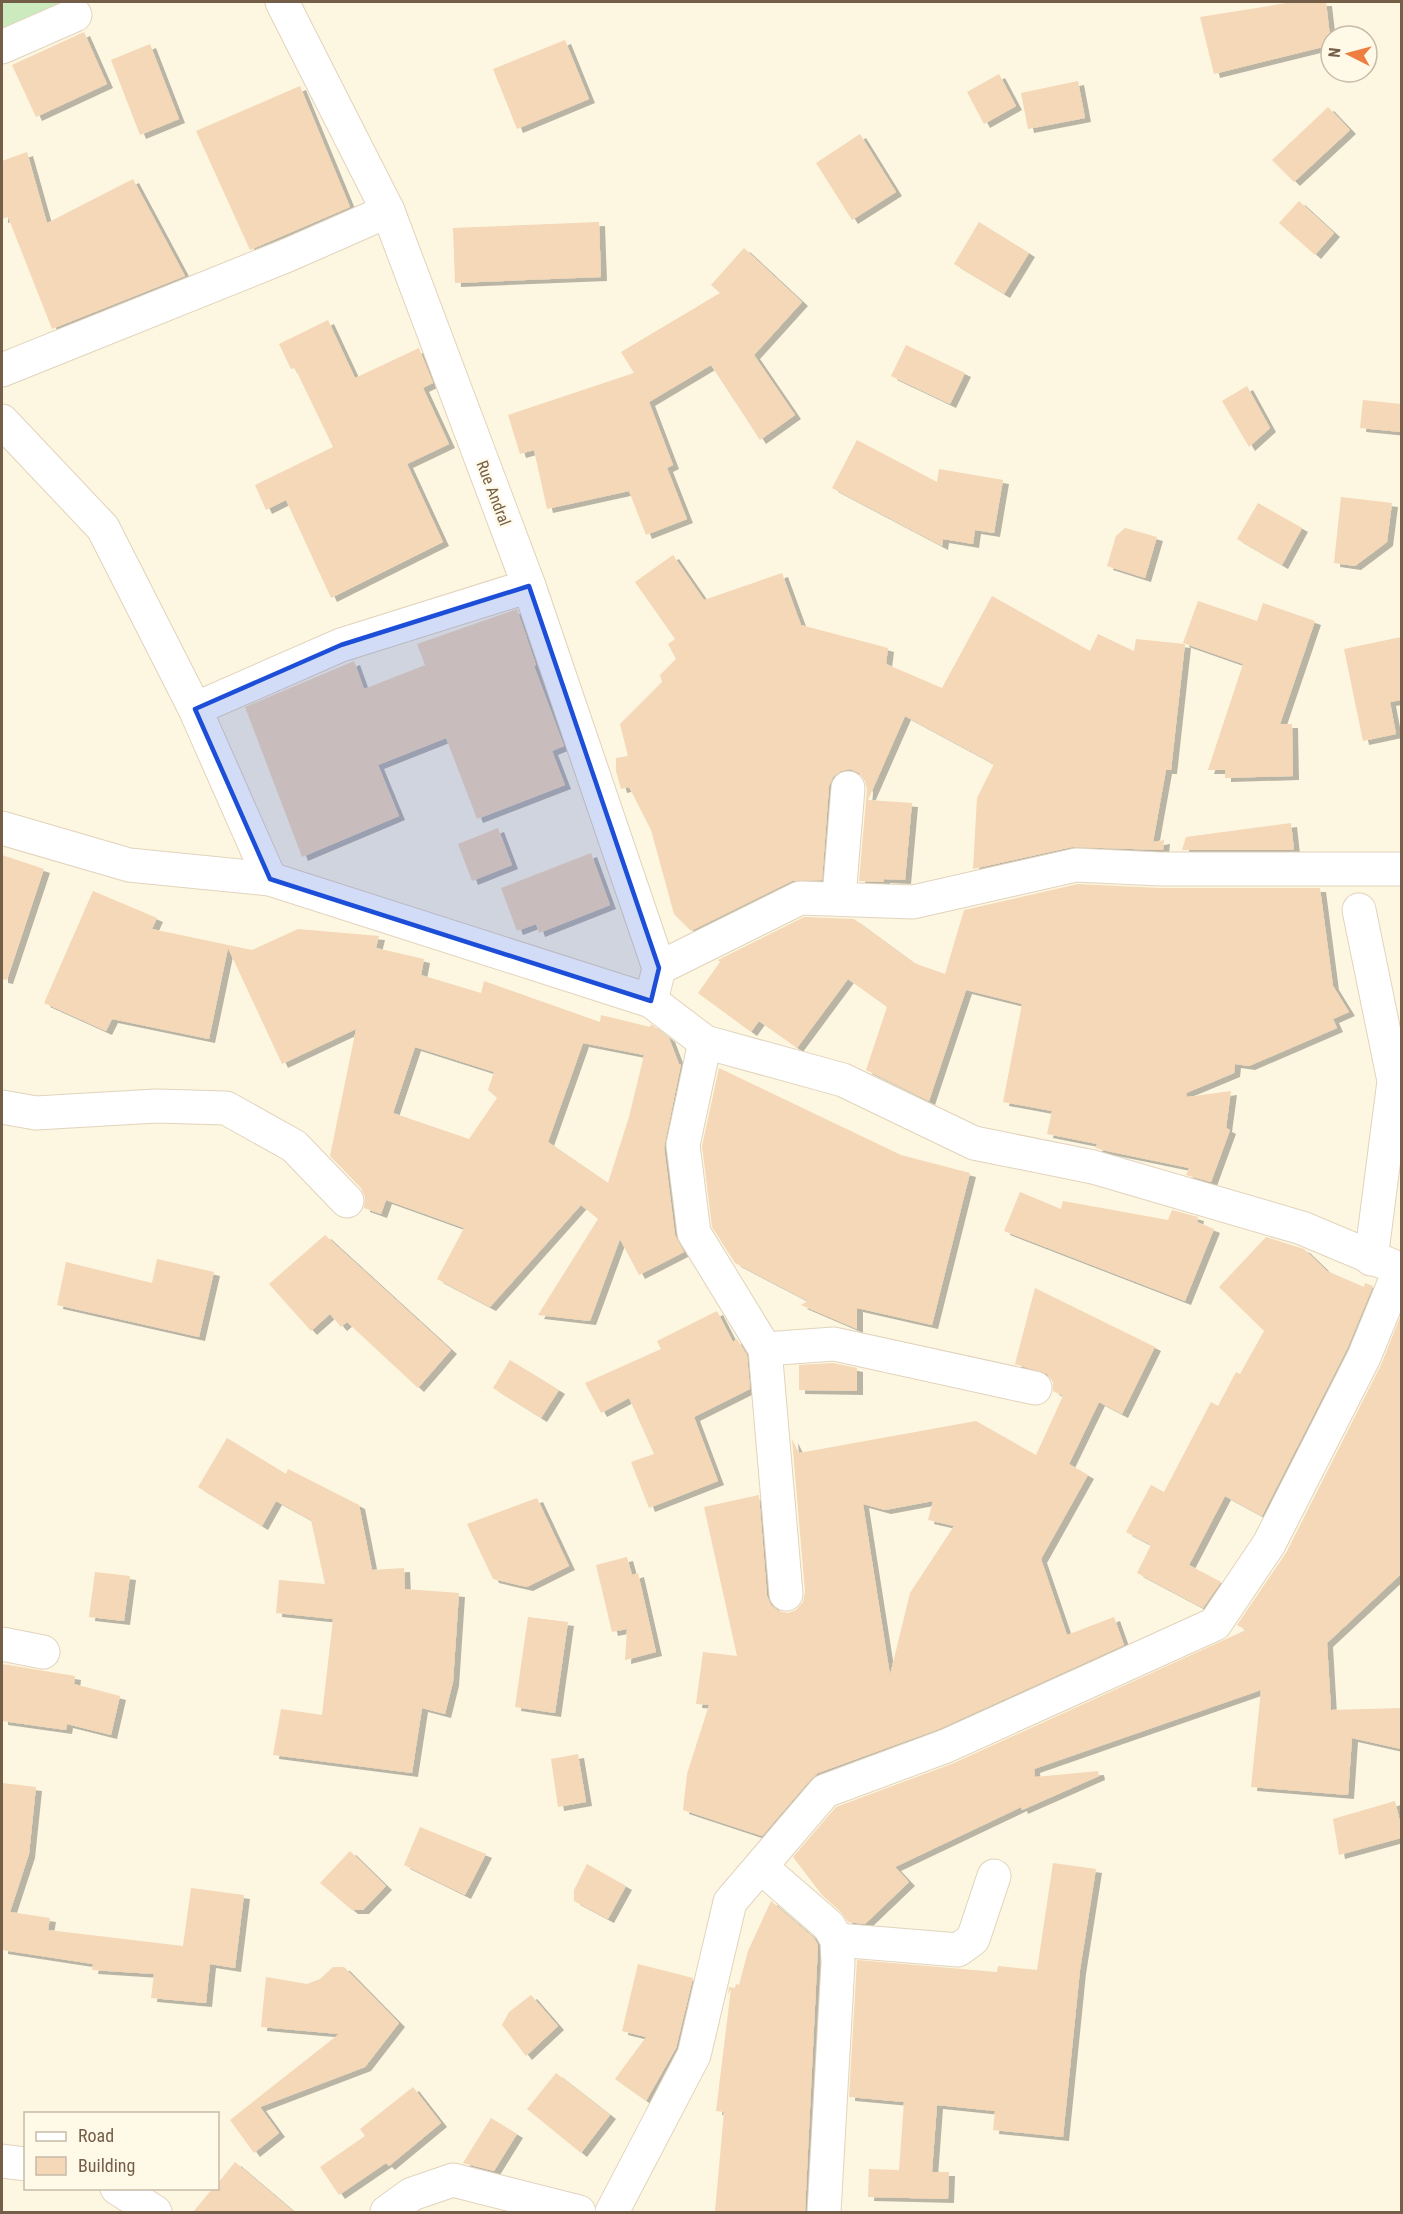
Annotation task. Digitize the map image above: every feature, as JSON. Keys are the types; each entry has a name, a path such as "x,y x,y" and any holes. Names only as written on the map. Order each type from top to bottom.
{"street":[{"name":"Rue Andral","path":"282,2 388,211 529,586 659,968"},
{"path":"2,47 75,15"},
{"path":"2,370 288,255 388,211"},
{"path":"2,421 103,528 195,709 270,879"},
{"path":"195,709 341,645 529,586"},
{"path":"839,897 848,788"},
{"path":"2,828 129,865 270,879 651,1001 705,1042 843,1080 974,1143 1093,1167 1302,1228 1391,1266"},
{"path":"651,1001 659,968 800,898 839,897 913,902 1076,865 1160,869 1401,869"},
{"path":"612,2212 694,2055 730,1902 825,1791 946,1746 1215,1624 1269,1544 1364,1357 1391,1266 1394,1081 1359,910"},
{"path":"705,1042 683,1145 694,1233 765,1349 786,1594"},
{"path":"2,1107 36,1113 156,1106 226,1108 294,1146 347,1201"},
{"path":"765,1349 834,1344 1035,1388"},
{"path":"2,1644 43,1652"},
{"path":"761,1867 829,1926 837,1940 838,1963 824,2212"},
{"path":"837,1940 958,1950 972,1939 994,1876"},
{"path":"2,2161 24,2164"},
{"path":"387,2212 412,2194 453,2180 579,2212"},
{"path":"120,2190 154,2212"}],"highlighted area":[{"path":"529,586 659,968 651,1001 270,879 195,709 341,645"}],"green space":[{"path":"2,2 66,2 2,47"}],"building":[{"path":"1293,2 1326,2 1329,24 1319,24 1319,48 1214,74 1200,17"},
{"path":"84,32 107,84 36,117 12,65"},
{"path":"565,40 589,99 517,129 493,69"},
{"path":"150,44 179,119 140,135 111,60"},
{"path":"999,74 1016,106 984,124 967,92"},
{"path":"1078,81 1085,118 1028,129 1021,93"},
{"path":"300,86 350,207 250,250 196,131"},
{"path":"1328,107 1350,130 1294,182 1272,160"},
{"path":"860,134 896,192 852,220 816,163"},
{"path":"27,152 47,223 133,179 185,276 52,329 8,217 2,219 2,161"},
{"path":"1299,201 1334,233 1315,255 1279,223"},
{"path":"599,222 601,277 455,283 453,228"},
{"path":"979,222 1029,253 1004,294 954,264"},
{"path":"744,248 802,302 754,355 795,415 760,440 711,365 649,402 673,465 667,468 687,519 646,535 629,491 547,509 534,450 520,454 508,415 634,373 621,352 720,293 711,285"},
{"path":"328,320 355,378 419,348 433,383 423,388 449,444 407,464 443,542 331,598 286,500 266,510 255,485 333,447 295,368 291,369 279,344"},
{"path":"906,345 965,373 950,404 891,376"},
{"path":"1247,386 1270,428 1249,447 1222,401"},
{"path":"1363,400 1401,404 1401,432 1360,428"},
{"path":"857,440 937,482 939,469 1003,480 994,533 975,530 973,544 943,539 942,546 832,488"},
{"path":"1341,497 1392,503 1387,542 1355,566 1334,563"},
{"path":"1258,503 1302,528 1282,565 1237,539"},
{"path":"1125,528 1157,537 1145,578 1107,566 1116,536"},
{"path":"673,555 704,600 782,573 801,625 888,648 886,664 942,688 992,596 1090,651 1098,634 1134,651 1136,639 1185,644 1171,770 1166,770 1153,842 1164,840 1163,850 1072,847 973,869 977,798 994,764 905,716 868,800 912,803 905,880 859,881 867,789 859,773 850,769 841,771 833,777 829,786 822,880 792,881 691,931 674,914 651,830 629,787 621,789 616,771 616,758 628,756 620,724 662,682 660,675 676,659 668,644 675,639 635,582"},
{"path":"1198,601 1257,621 1263,603 1315,621 1280,724 1292,724 1293,776 1225,778 1225,770 1208,770 1243,664 1183,643"},
{"path":"517,609 536,665 534,666 564,746 552,751 565,785 477,819 446,738 378,765 399,816 302,857 245,707 354,661 364,689 425,665 417,644"},
{"path":"1401,637 1401,700 1390,702 1396,734 1363,741 1344,649"},
{"path":"1291,823 1294,850 1182,850 1186,837"},
{"path":"498,828 512,865 472,881 458,844"},
{"path":"591,853 610,905 539,933 536,924 517,931 501,888"},
{"path":"2,855 44,869 7,980 2,979"},
{"path":"1078,884 1160,888 1320,888 1333,986 1349,1012 1333,1019 1337,1028 1249,1066 1235,1064 1234,1073 1186,1093 1187,1097 1231,1091 1226,1128 1230,1130 1211,1182 1186,1175 1189,1168 1102,1150 1096,1148 1097,1144 1047,1134 1052,1111 1003,1102 1022,1004 966,990 929,1101 866,1070 887,1007 848,979 797,1048 759,1021 751,1032 698,993 720,962 718,960 804,917 854,919 914,963 945,974 964,910"},
{"path":"93,891 157,918 152,929 252,950 298,929 379,936 376,948 424,959 421,975 481,993 484,981 600,1022 601,1015 650,1027 651,1024 669,1038 679,1064 681,1064 664,1147 675,1235 684,1252 639,1275 620,1239 590,1321 538,1315 598,1219 581,1205 490,1307 437,1279 464,1228 386,1200 381,1214 364,1208 365,1197 361,1188 330,1156 356,1029 282,1064 228,948 209,1039 112,1019 106,1031 44,1003","holes":["583,1043 644,1055 629,1117 608,1183 548,1142","415,1047 494,1072 488,1090 497,1098 469,1139 393,1113"]},
{"path":"719,1068 901,1155 970,1173 932,1325 857,1308 857,1329 801,1305 808,1301 735,1263 712,1227 702,1146"},
{"path":"1020,1192 1061,1209 1063,1201 1168,1220 1172,1210 1198,1217 1197,1222 1214,1229 1185,1301 1004,1231"},
{"path":"325,1235 451,1350 418,1388 347,1322 341,1327 330,1314 311,1331 269,1284"},
{"path":"1266,1237 1304,1249 1327,1271 1364,1287 1365,1283 1373,1286 1347,1349 1262,1516 1225,1496 1189,1565 1221,1582 1203,1608 1137,1573 1151,1545 1126,1532 1151,1485 1164,1492 1211,1402 1218,1406 1236,1372 1240,1374 1264,1331 1219,1287"},
{"path":"157,1259 214,1272 199,1337 57,1305 66,1262 152,1283"},
{"path":"1035,1288 1155,1347 1122,1414 1099,1402 1069,1464 1088,1475 1041,1559 1067,1635 1114,1617 1124,1645 939,1729 818,1773 762,1836 683,1810 687,1774 709,1705 696,1704 703,1652 737,1656 704,1507 759,1495 767,1596 771,1605 778,1611 788,1613 796,1610 803,1602 805,1592 792,1439 799,1453 976,1421 1036,1455 1063,1396 1053,1391 1053,1382 1047,1374 1015,1364","holes":["933,1501 928,1520 954,1526 910,1593 890,1675 863,1504 885,1510"]},
{"path":"717,1311 733,1342 737,1339 747,1355 750,1389 694,1417 718,1481 649,1508 631,1462 654,1454 629,1398 601,1413 585,1383 661,1349 657,1341"},
{"path":"1401,1315 1401,1574 1327,1643 1331,1710 1401,1708 1401,1749 1352,1738 1348,1795 1251,1787 1261,1690 1034,1769 1035,1777 1098,1771 1099,1776 1022,1810 1021,1807 895,1867 909,1882 865,1924 848,1922 841,1912 822,1895 793,1857 836,1807 954,1763 1246,1630 1237,1625 1286,1553 1381,1365"},
{"path":"510,1360 559,1390 541,1418 493,1388"},
{"path":"833,1363 857,1368 857,1391 799,1390 799,1365"},
{"path":"227,1438 286,1474 288,1469 359,1505 372,1570 404,1568 405,1589 459,1593 453,1682 445,1714 422,1708 412,1773 273,1755 281,1709 322,1715 333,1619 276,1613 279,1580 325,1584 311,1520 276,1501 262,1526 198,1487"},
{"path":"537,1498 569,1566 527,1587 493,1579 467,1524"},
{"path":"627,1557 632,1575 638,1573 656,1652 625,1660 627,1629 612,1632 596,1565"},
{"path":"95,1572 130,1576 124,1621 89,1617"},
{"path":"528,1617 568,1622 555,1713 515,1707"},
{"path":"2,1664 75,1676 74,1684 120,1696 111,1735 67,1724 66,1730 2,1721"},
{"path":"578,1754 586,1802 558,1807 551,1759"},
{"path":"2,1783 36,1787 29,1854 10,1912 50,1918 48,1930 183,1946 191,1888 244,1895 235,1968 210,1964 206,2003 151,1998 154,1974 92,1970 93,1964 2,1950"},
{"path":"1395,1801 1401,1826 1401,1838 1339,1855 1333,1819"},
{"path":"420,1827 486,1854 465,1895 404,1865"},
{"path":"350,1851 386,1886 363,1910 352,1910 320,1883"},
{"path":"1053,1863 1096,1869 1080,1970 1063,2137 993,2130 995,2111 937,2105 932,2172 949,2172 948,2199 868,2197 869,2169 899,2170 904,2102 849,2097 857,1960 997,1972 998,1966 1037,1970"},
{"path":"587,1864 626,1886 608,1919 574,1901 574,1890"},
{"path":"771,1901 814,1938 818,1945 805,2212 715,2211 724,2112 716,2111 731,1989 728,1994 729,1987 735,1988 736,1984 739,1985 748,1951"},
{"path":"638,1964 693,1978 676,2048 646,2101 615,2079 646,2037 622,2031"},
{"path":"333,1967 344,1967 399,2023 365,2067 260,2107 279,2133 254,2153 230,2120 339,2034 261,2027 266,1977 307,1984 320,1979"},
{"path":"531,1995 558,2026 526,2056 502,2025 509,2012"},
{"path":"556,2073 610,2115 581,2153 527,2109"},
{"path":"413,2087 441,2123 389,2166 386,2163 339,2195 320,2167 365,2136 360,2129"},
{"path":"491,2118 517,2134 494,2171 463,2163"},
{"path":"235,2162 294,2212 193,2212 211,2190 219,2190 219,2182"}]}
